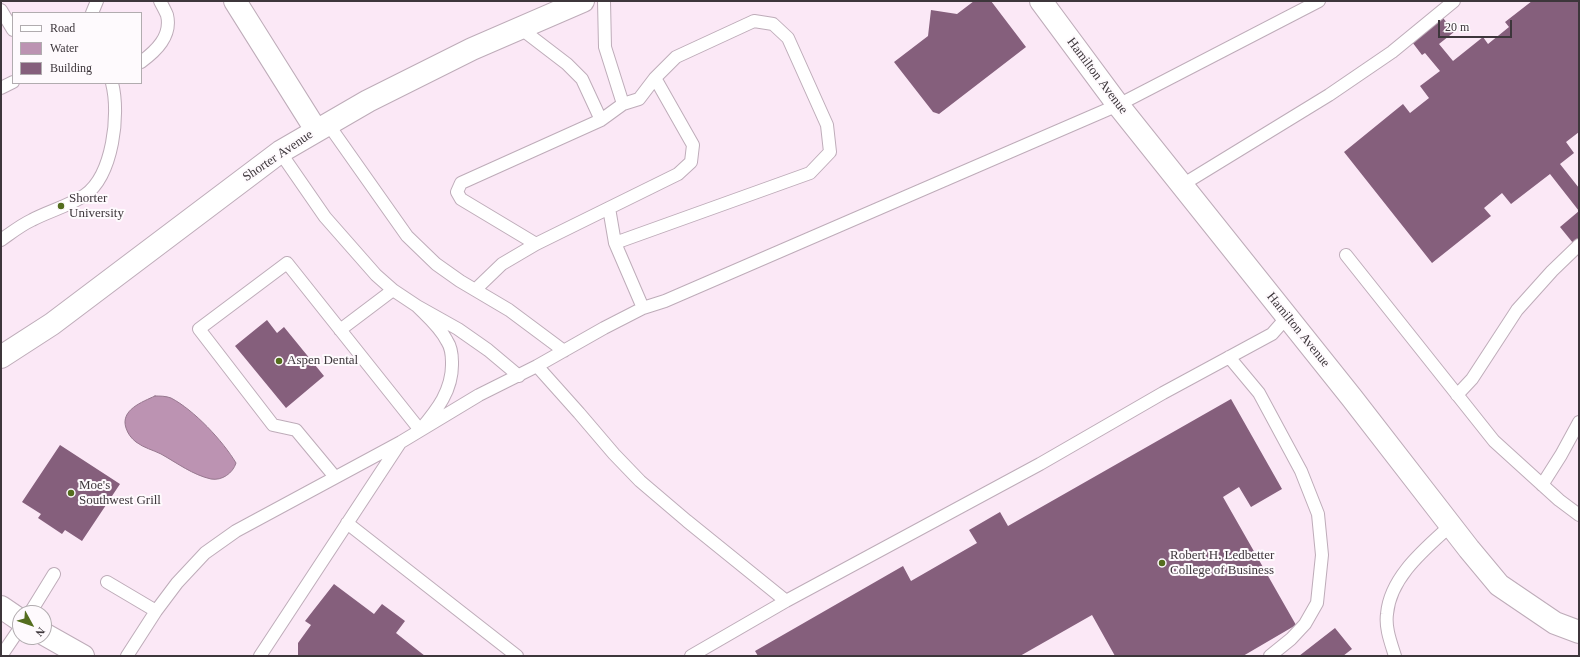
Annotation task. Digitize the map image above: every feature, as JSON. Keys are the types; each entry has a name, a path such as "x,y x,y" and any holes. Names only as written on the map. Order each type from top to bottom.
{"street":[{"path":"235,1 322,127"},
{"name":"Shorter Avenue","path":"1,357 52,324 280,152 368,101 472,49 583,1"},
{"name":"Hamilton Avenue","path":"1040,1 1118,105 1352,398 1450,526 1499,585 1555,623 1579,632"},
{"path":"1,607 12,615"},
{"path":"52,639 83,656"}],"lane":[{"path":"92,12 97,1"},
{"path":"142,61 154,52 163,41 166,33 167,15 160,1"},
{"path":"604,1 605,47 623,104"},
{"path":"127,656 156,611 177,583 211,548 236,530 400,442 479,395 519,376 643,308 665,301 1118,105 1319,1"},
{"path":"1182,185 1329,95 1392,52 1454,1"},
{"path":"1,10 12,28"},
{"path":"536,244 461,199 457,192 461,184 601,120 623,104 639,99 655,78 676,57 754,21 773,24 788,38 827,125 830,152 810,173 615,243"},
{"path":"520,28 567,64 582,79 601,120"},
{"path":"475,290 502,264 536,244 678,174 691,162 693,145 655,78"},
{"path":"1,88 12,82"},
{"path":"1,240 32,220 65,206 85,195 93,188 104,168 114,134 115,95 112,84"},
{"path":"322,127 407,236 436,264 460,281 509,310 564,351"},
{"path":"280,152 325,217 371,270 393,290 417,306 458,329 488,350 519,376"},
{"path":"609,208 615,243 643,308"},
{"path":"1457,396 1472,380 1517,310 1552,271 1579,245"},
{"path":"1346,255 1494,441 1559,500 1579,515"},
{"path":"335,477 296,430 273,425 199,329 287,263 420,430"},
{"path":"340,330 393,290"},
{"path":"417,306 433,321 448,342 452,354 452,368 447,392 437,410 420,430"},
{"path":"691,656 786,601 1040,464 1272,334 1287,317"},
{"path":"1229,357 1259,393 1301,471 1318,514 1322,555 1317,603 1305,624 1291,639 1270,656"},
{"path":"537,366 614,454 640,481 786,601"},
{"path":"1542,485 1579,422"},
{"path":"260,656 400,442"},
{"path":"347,523 517,656"},
{"path":"1395,656 1387,627 1387,614 1390,599 1409,567 1422,552 1450,526"},
{"path":"35,605 54,574"},
{"path":"108,582 156,611"},
{"path":"2,656 12,640"}],"water":[{"path":"155,396 165,396 180,403 216,436 236,463 235,467 230,473 219,479 211,479 198,475 161,454 142,446 133,439 126,428 126,416 133,408"}],"building":[{"path":"974,1 991,1 1026,47 939,114 933,112 894,62 928,36 931,10 957,14"},
{"path":"1532,1 1579,1 1579,132 1566,142 1574,153 1560,164 1579,188 1579,211 1550,174 1511,204 1502,193 1484,208 1491,216 1432,263 1344,152 1403,104 1410,113 1429,98 1420,86 1440,71 1425,53 1422,55 1409,38 1440,14 1454,32 1439,44 1453,61 1483,37 1488,44 1509,27 1505,22"},
{"path":"1579,211 1579,239 1573,243 1560,227"},
{"name":"Aspen Dental","path":"267,320 277,333 284,327 324,376 286,408 235,346"},
{"path":"1231,399 1282,489 1251,507 1239,487 1223,497 1296,625 1243,656 1115,656 1092,615 1020,656 758,656 755,651 903,566 911,581 977,543 969,530 1000,512 1008,526"},
{"name":"Moe's Southwest Grill","path":"60,445 120,484 82,541 65,530 62,534 38,518 41,514 22,502"},
{"path":"334,584 374,614 382,604 405,621 396,633 425,656 298,656 298,643 311,625 305,621"},
{"path":"1335,628 1352,649 1343,656 1299,656"}],"place":[{"name":"Shorter University","path":"61,206"},
{"name":"Aspen Dental","path":"279,361"},
{"name":"Moe's Southwest Grill","path":"71,493"},
{"name":"Robert H. Ledbetter College of Business","path":"1162,563"}]}
